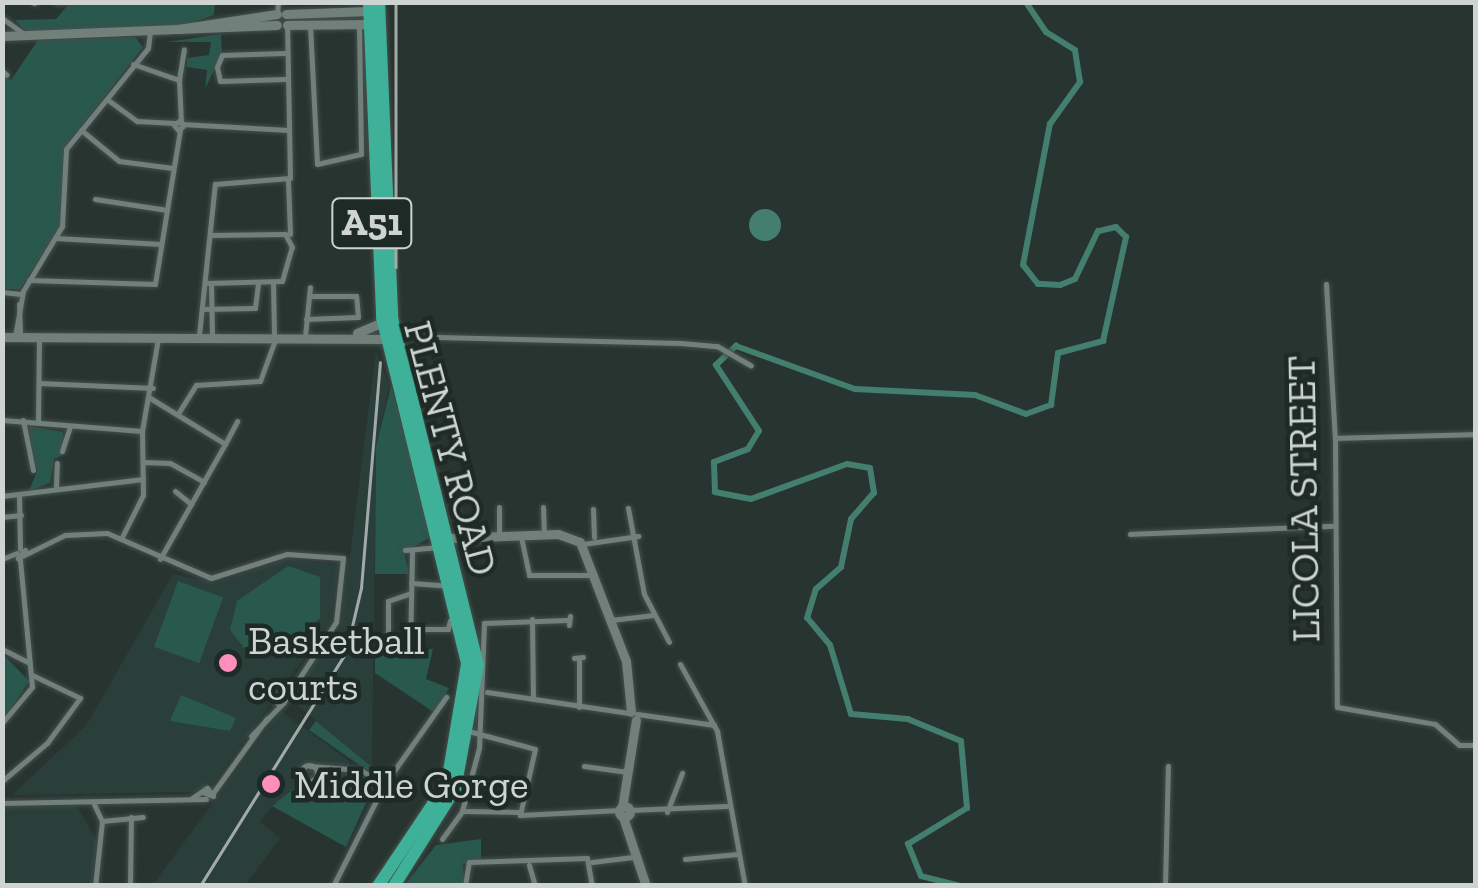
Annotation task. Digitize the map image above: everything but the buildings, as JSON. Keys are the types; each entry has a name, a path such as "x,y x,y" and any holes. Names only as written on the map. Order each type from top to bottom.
{"highway":[{"name":"PLENTY ROAD","path":"372,14 387,332 466,651 459,744 428,822 378,886"},
{"name":"PLENTY ROAD","path":"394,886 442,816 476,736 475,630 439,543"}],"street":[{"path":"56,2 68,2"},
{"path":"304,2 308,20 312,159 360,158 372,14"},
{"path":"308,20 372,14"},
{"path":"4,37 147,33 281,16 308,20 372,14"},
{"path":"178,412 196,384 260,381 274,336 273,282 288,266 289,235 281,16"},
{"path":"3,17 27,36"},
{"path":"17,337 20,298 56,238 66,149 143,51 147,33"},
{"path":"4,37 45,37"},
{"path":"29,280 152,286 173,168 184,49"},
{"path":"284,53 222,55 217,67 220,80 284,79"},
{"path":"133,64 179,80"},
{"path":"108,100 132,119 194,128 288,130"},
{"path":"80,130 119,161 173,168"},
{"path":"199,336 208,283 216,185 287,180"},
{"path":"95,199 167,210"},
{"path":"210,235 289,235"},
{"path":"56,238 161,244"},
{"path":"202,308 256,308 258,282"},
{"path":"208,283 273,282"},
{"path":"208,283 212,336"},
{"name":"LICOLA STREET","path":"1326,284 1335,438 1332,526 1340,712 1435,724 1459,745 1476,745"},
{"path":"305,336 310,287"},
{"path":"2,292 20,298"},
{"path":"306,319 358,317 356,296 310,296"},
{"path":"342,336 387,332"},
{"path":"2,337 342,336 387,332 722,349 751,366"},
{"path":"38,336 38,421"},
{"path":"122,537 143,479 142,430 153,388 158,338"},
{"path":"39,383 153,388"},
{"path":"150,398 224,442"},
{"path":"2,420 142,430"},
{"path":"24,420 33,470"},
{"path":"160,559 237,420"},
{"path":"62,451 70,427"},
{"path":"1335,438 1476,434"},
{"path":"143,462 170,463 204,482"},
{"path":"56,487 57,463"},
{"path":"2,496 143,479"},
{"path":"174,491 191,504"},
{"path":"2,723 29,698 32,675 18,496"},
{"name":"PLENTY ROAD","path":"439,543 452,498"},
{"path":"499,507 499,534"},
{"path":"543,508 544,534"},
{"path":"628,508 638,536 654,615 668,642"},
{"path":"593,509 588,541 591,574 610,620 632,700 634,717 625,812 630,856 646,886"},
{"path":"2,517 21,514"},
{"path":"1130,534 1332,526"},
{"path":"4,558 74,534 122,537 160,559 211,578 281,555 342,560 336,622 284,702 254,732 244,751"},
{"path":"411,593 390,594 389,642 410,646 411,629 411,593 411,583 439,543 499,534 544,534 588,541 638,536"},
{"path":"520,537 529,575 591,574"},
{"path":"411,583 443,585 451,625 411,629"},
{"path":"610,620 654,615"},
{"path":"532,619 533,700"},
{"path":"442,840 462,811 486,692 484,623 569,620"},
{"path":"2,649 30,663"},
{"path":"579,658 579,707"},
{"path":"680,664 714,725 726,806 745,886"},
{"path":"2,780 80,698 32,675"},
{"path":"190,798 222,781 268,718 277,697 291,686"},
{"path":"486,692 634,717 714,725"},
{"path":"333,886 384,786 446,696"},
{"path":"277,697 284,702"},
{"path":"476,736 536,750 518,812"},
{"path":"310,766 362,770 384,786"},
{"path":"310,766 302,776 315,778 334,768"},
{"path":"310,766 315,778"},
{"path":"584,766 628,772"},
{"path":"1165,886 1168,766"},
{"path":"667,812 682,773"},
{"path":"2,803 206,799 208,791"},
{"path":"92,800 102,821 94,886"},
{"path":"462,811 667,812 726,806"},
{"path":"102,821 143,816"},
{"path":"130,886 131,817"},
{"path":"685,859 738,854"},
{"path":"591,864 600,859 630,856"},
{"path":"466,886 469,862 528,864 580,859 591,864"},
{"path":"528,864 535,886"},
{"path":"591,864 592,886"}],"shaded area":[{"path":"70,3 215,3 214,15 182,26 26,32 15,20 56,19"},
{"path":"221,34 222,53 205,89 207,70 187,67 187,58 209,55 211,42 167,42"},
{"path":"135,37 143,47 67,145 59,228 20,289 3,289 2,75 11,80 38,40"},
{"path":"765,209 776,214 781,225 776,236 765,241 754,236 749,225 754,214"},
{"path":"376,351 389,386 376,448 372,767 289,698 341,627"},
{"path":"391,386 433,536 404,552 409,574 375,574 376,447"},
{"path":"28,426 63,432 65,454 54,459 50,483 29,491 37,471"},
{"path":"287,559 338,565 330,622 214,782 196,792 12,795 86,726 173,574 216,583"},
{"path":"288,566 320,577 320,618 288,646 244,648 230,630 237,601"},
{"path":"178,581 223,597 199,663 154,647"},
{"path":"433,649 426,679 449,688 435,713 375,673 375,650"},
{"path":"3,654 29,681 3,721"},
{"path":"181,695 236,718 230,731 170,721"},
{"path":"281,711 349,761 349,774 335,792 311,788 274,803 260,822 280,838 245,885 152,886"},
{"path":"316,721 372,767 371,773 309,730"},
{"path":"349,771 376,781 346,847 272,806 292,790 303,798 320,781 335,792"},
{"path":"77,806 97,841 92,885 3,885 2,807"},
{"path":"481,839 481,859 463,864 464,885 404,886 436,845"}],"waterway":[{"path":"960,886 921,876 908,844 967,808 961,741 908,719 851,714 830,645 807,618 816,589 841,567 851,519 874,493 870,468 847,464 751,499 715,492 714,462 748,449 759,431 716,365 736,346 855,389 975,395 1026,414 1051,405 1058,353 1103,341 1126,237 1116,227 1098,231 1075,279 1060,285 1038,284 1023,265 1050,124 1080,82 1075,50 1046,32 1026,2"}],"railway":[{"path":"396,2 396,267"},
{"path":"200,886 346,652 361,588 380,363"}],"place":[{"name":"Basketball courts","path":"228,663"},
{"name":"Middle Gorge","path":"271,784"}]}
